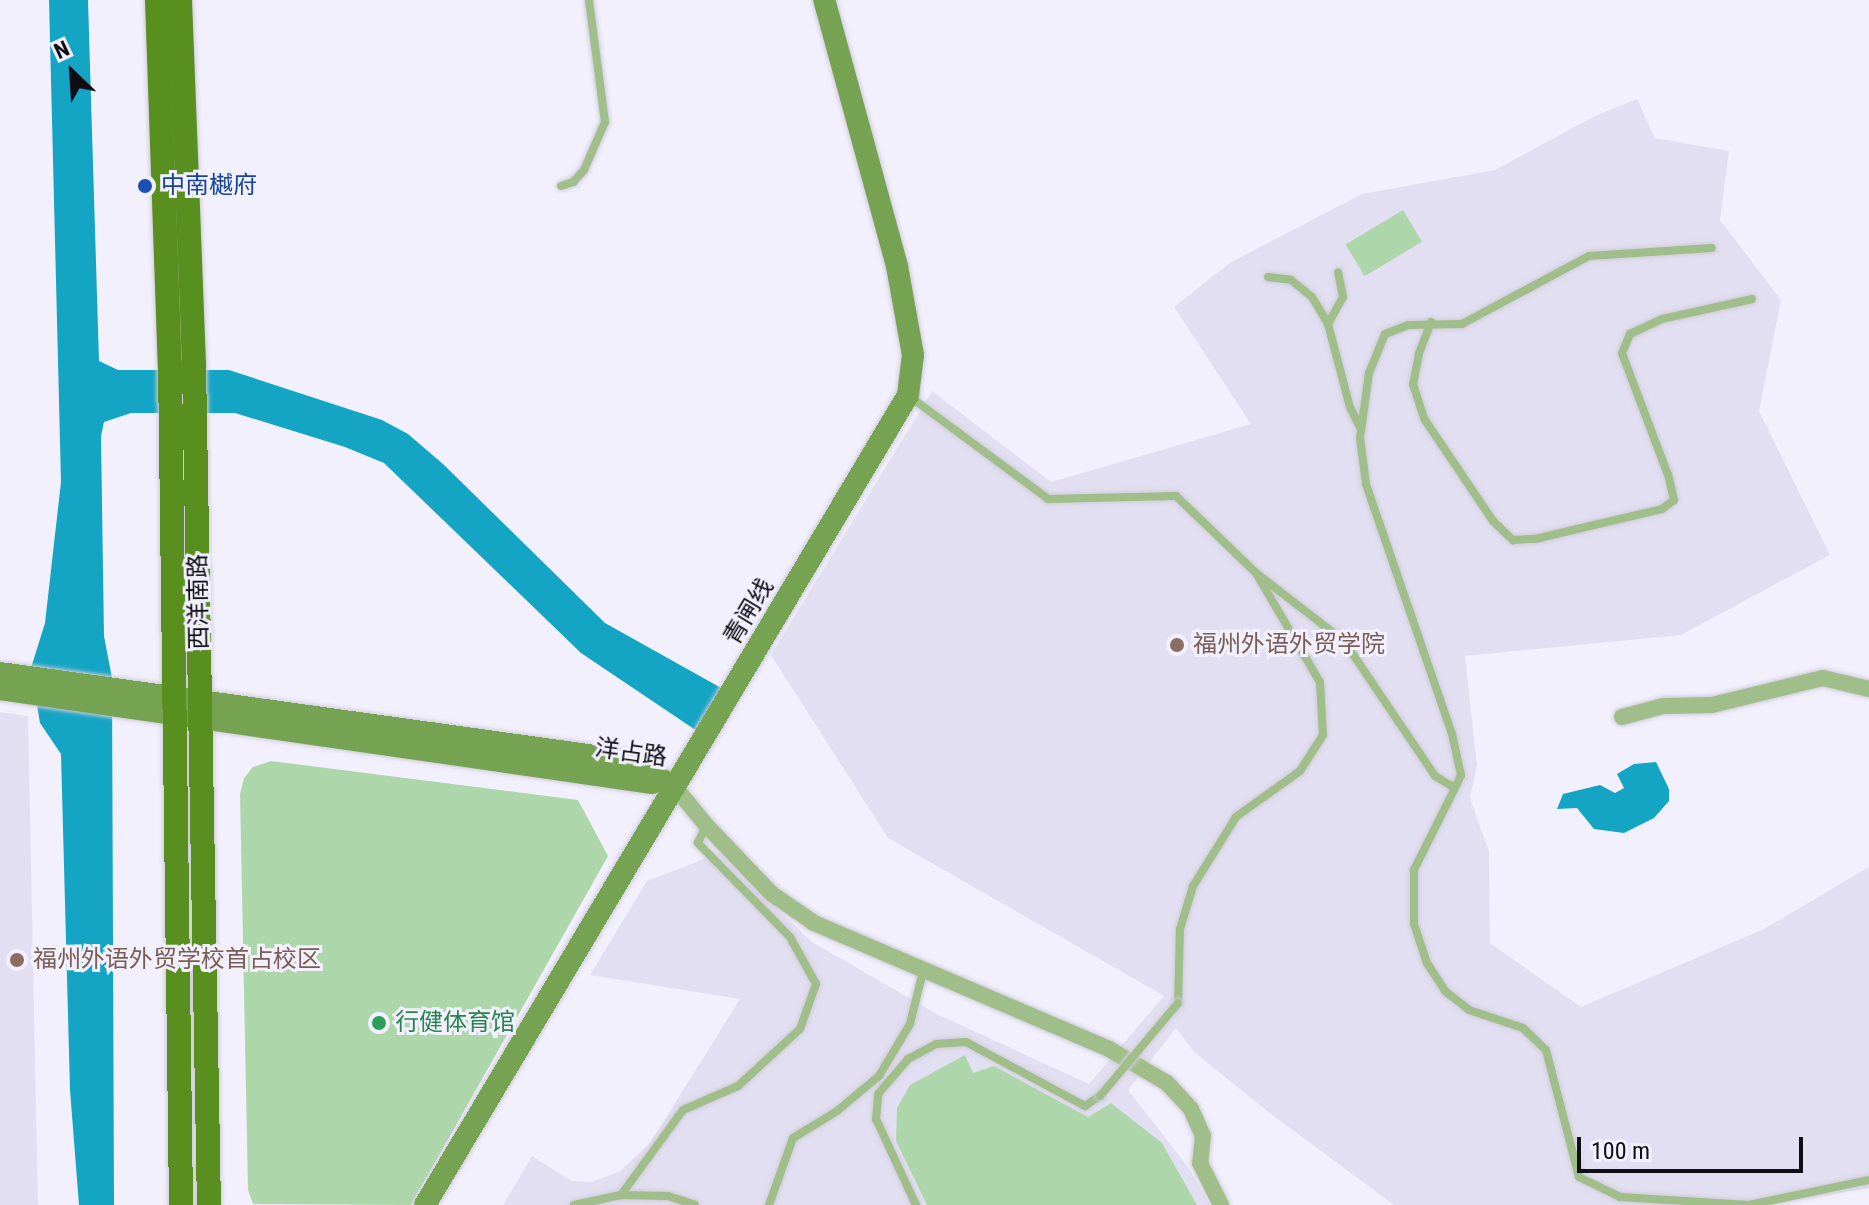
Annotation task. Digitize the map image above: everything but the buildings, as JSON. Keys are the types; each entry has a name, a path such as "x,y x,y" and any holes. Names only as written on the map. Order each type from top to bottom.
{"main road":[{"name":"西洋南路","path":"157,0 182,364"},
{"name":"西洋南路","path":"180,0 182,415 175,706 181,1205"},
{"name":"青闸线","path":"425,1205 908,395 913,355 897,266 824,0"},
{"name":"西洋南路","path":"182,415 201,710 209,1205"},
{"name":"洋占路","path":"0,673 15,686 175,706 674,786"}],"street":[{"path":"1622,717 1663,706 1712,705 1823,678 1869,689"},
{"path":"674,786 706,825 772,894 814,923 1109,1049 1167,1083 1191,1109 1203,1136 1200,1163 1221,1205"}],"lane":[{"path":"561,186 573,182 584,170 605,122 589,0"},
{"path":"1712,248 1589,256 1462,324 1431,322 1385,334 1369,373 1361,430 1366,484 1452,734 1461,775 1414,870 1414,924 1427,963 1445,991 1469,1010 1523,1028 1546,1050 1579,1177 1620,1197 1749,1205 1869,1180"},
{"path":"1328,324 1335,318 1343,297 1338,272"},
{"path":"1268,277 1291,280 1312,297 1328,324 1350,407 1361,430"},
{"path":"1431,322 1419,354 1413,384 1425,420 1493,521 1513,540 1535,539 1662,509 1674,500 1668,475 1622,353 1630,334 1662,319 1752,299"},
{"path":"908,395 1048,499 1176,496 1256,573 1344,641 1435,776 1455,788"},
{"path":"916,1205 876,1119 878,1094 908,1059 936,1044 966,1042 1085,1106 1100,1096 1178,1003 1180,929 1193,886 1236,817 1300,771 1323,735 1320,682 1256,573"},
{"path":"621,1195 683,1110 738,1086 800,1029 816,984 790,937 698,843 706,825"},
{"path":"769,1205 793,1138 837,1111 879,1076 910,1024 923,971"},
{"path":"574,1205 621,1195 668,1196 695,1205"}],"shaded area":[{"name":"福州外语外贸学院","path":"1637,99 1655,138 1729,151 1720,220 1781,300 1759,411 1830,555 1681,635 1465,656 1477,765 1470,798 1489,852 1490,943 1581,1007 1764,929 1869,867 1869,1188 1764,1205 1394,1205 1267,1111 1194,1052 1176,1028 1128,1090 1188,1167 1210,1205 503,1205 532,1156 572,1181 592,1182 620,1171 650,1143 740,999 590,975 647,881 720,853 812,942 937,1014 1089,1084 1164,996 888,838 771,655 932,391 1051,482 1251,424 1174,307 1231,262 1362,194 1495,170 1595,116"},
{"name":"福州外语外贸学校首占校区","path":"0,712 28,716 38,1205 0,1205"}],"green space":[{"path":"1403,210 1422,242 1365,276 1346,245"},
{"name":"行健体育馆","path":"271,761 578,800 608,856 411,1205 253,1204 248,1190 240,794 244,778 253,767"},
{"path":"965,1055 973,1073 994,1066 1088,1117 1111,1103 1162,1143 1197,1205 927,1205 896,1141 897,1108 910,1085"}],"water":[{"path":"49,0 88,0 99,361 118,370 229,370 382,420 408,434 443,464 605,623 723,689 697,731 581,653 384,463 345,447 235,413 131,413 104,422 101,436 104,636 112,678 114,1205 79,1205 70,1090 61,754 40,723 31,668 45,623 61,482"},
{"path":"1656,762 1669,789 1669,801 1654,818 1624,833 1594,829 1577,808 1557,809 1563,794 1600,785 1615,793 1624,788 1617,774 1634,764"}],"place":[{"name":"中南樾府","path":"145,186"},
{"name":"福州外语外贸学院","path":"1177,645"},
{"name":"福州外语外贸学校首占校区","path":"17,960"},
{"name":"行健体育馆","path":"379,1023"}]}
